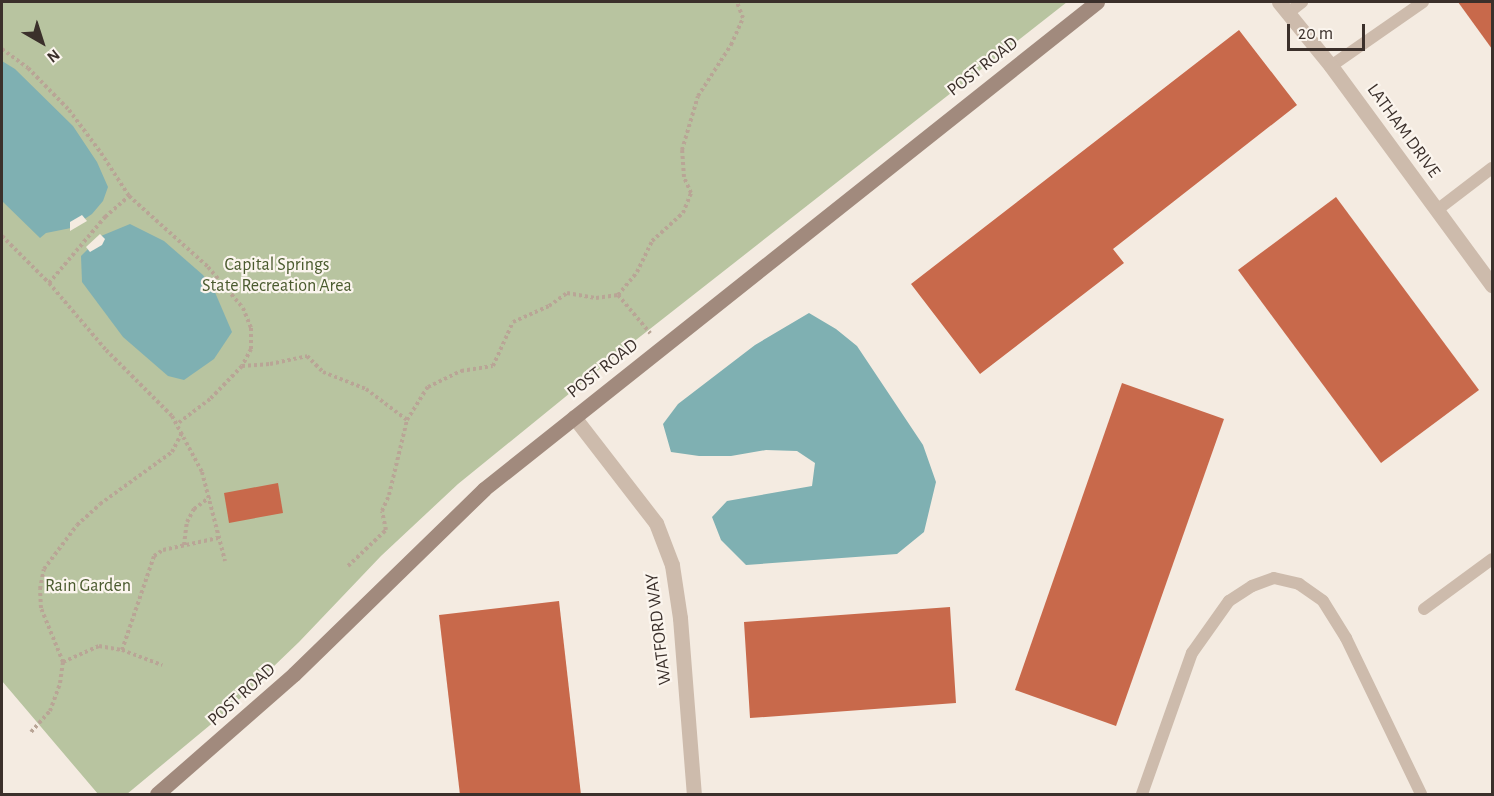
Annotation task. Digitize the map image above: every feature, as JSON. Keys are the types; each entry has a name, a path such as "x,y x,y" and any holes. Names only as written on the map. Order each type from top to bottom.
{"street":[{"name":"POST ROAD","path":"157,795 294,674 484,489 1097,2"},
{"name":"LATHAM DRIVE","path":"1283,7 1331,66 1492,285"},
{"name":"WATFORD WAY","path":"574,417 656,523 672,565 680,618 694,795"}],"lane":[{"path":"1283,7 1302,2"},
{"path":"1331,66 1423,2"},
{"path":"1437,210 1492,168"},
{"path":"1424,609 1492,559"},
{"path":"1142,795 1192,653 1229,601 1252,586 1274,578 1299,584 1323,602 1346,638 1421,795"}],"path":[{"path":"348,566 387,530 382,511 389,495 407,420 428,387 461,371 493,366 513,322 549,306 567,292 597,298 618,295 637,272 652,241 683,213 691,193 684,177 682,150 698,96 731,45 743,18 737,2"},
{"path":"2,49 28,68 69,110 129,196 208,267 243,308 250,328 251,349 242,366 210,399 177,424"},
{"path":"49,283 105,217 129,196"},
{"path":"2,236 49,283 106,350 177,424 202,472 225,561"},
{"path":"618,295 662,347"},
{"path":"242,366 270,364 307,356 323,372 366,389 407,420"},
{"path":"31,732 51,711 60,683 63,662 41,608 40,589 44,569 77,525 100,504 172,452 182,432"},
{"path":"184,544 188,522 194,509 210,497"},
{"path":"122,650 154,556 163,549 218,538"},
{"path":"63,662 99,646 122,650 162,665"}],"green space":[{"name":"Capital Springs State Recreation Area","path":"2,2 1067,2 618,354 458,484 381,556 299,642 227,711 127,794 98,794 2,681"}],"water":[{"path":"2,61 15,69 73,126 97,162 108,187 103,201 92,214 71,228 46,233 40,238 2,201"},
{"path":"130,224 164,241 203,275 214,290 232,332 214,359 184,380 168,376 123,337 82,282 81,256 101,236"},
{"path":"809,313 836,329 857,346 923,445 936,482 924,532 897,554 746,565 721,540 712,517 727,501 812,486 815,463 797,451 766,450 731,456 699,456 671,452 663,424 678,404 755,345"}],"pier":[{"path":"82,215 87,221 70,231 70,222"},
{"path":"100,234 105,239 102,245 90,252 86,247"}],"building":[{"path":"1458,2 1492,2 1492,49"},
{"path":"1239,30 1297,105 1113,249 1124,263 980,374 911,284"},
{"path":"1336,197 1479,390 1381,463 1238,270"},
{"path":"1122,383 1224,419 1116,726 1015,690"},
{"path":"278,483 283,513 229,523 224,493"},
{"path":"559,601 581,795 460,795 439,615"},
{"path":"950,607 956,703 750,718 744,622"}],"park label":[{"name":"Rain Garden","path":"88,586"}]}
